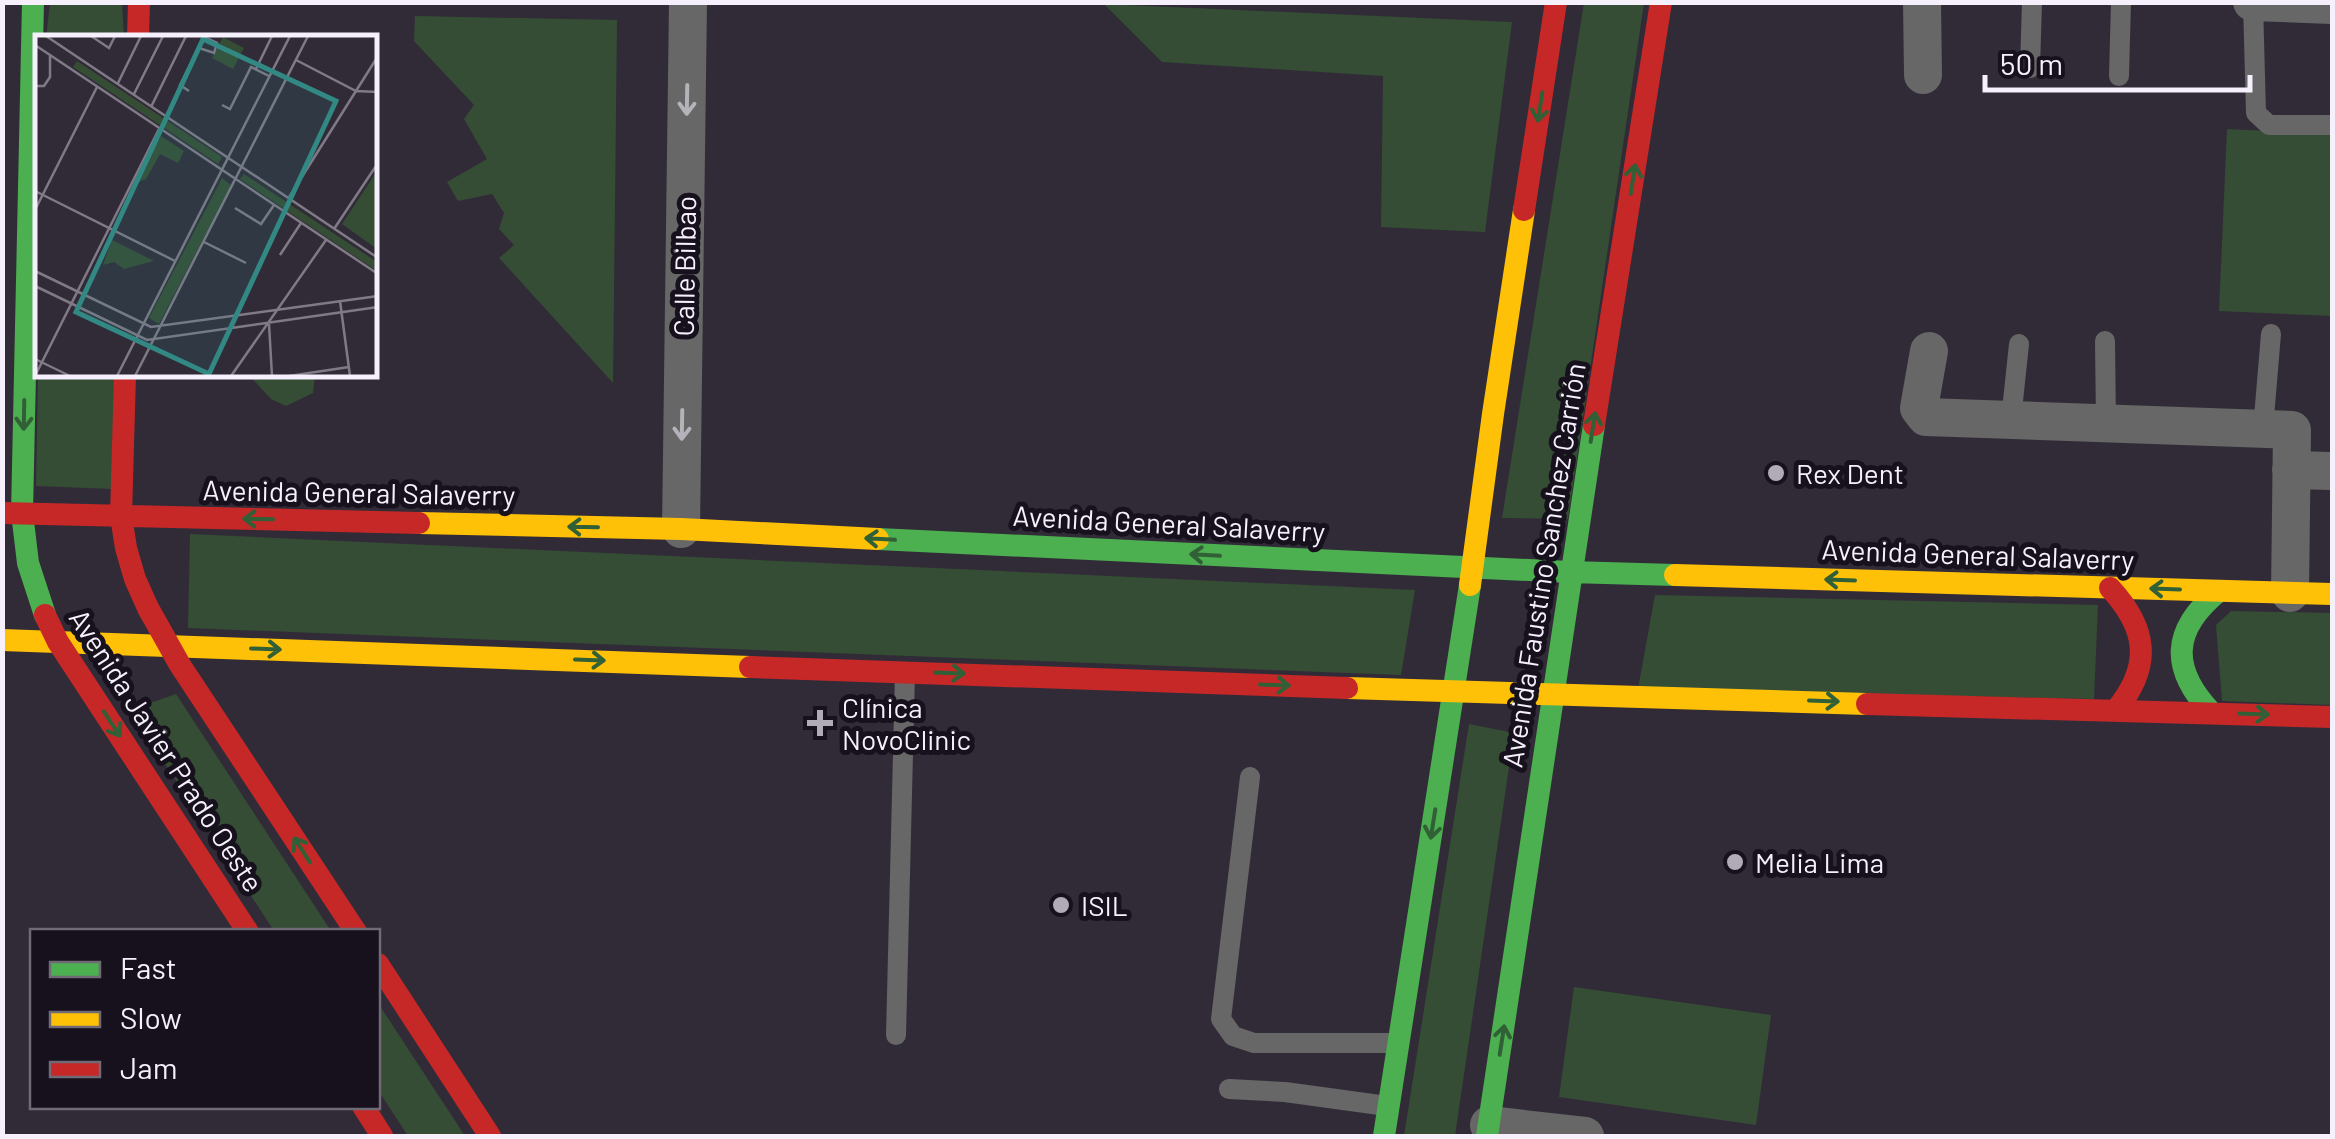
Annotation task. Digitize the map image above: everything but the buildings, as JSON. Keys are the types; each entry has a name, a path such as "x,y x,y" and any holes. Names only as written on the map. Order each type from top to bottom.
{"main road":[{"name":"Avenida Javier Prado Oeste","path":"33,2 12,513 31,577 58,642 246,929"},
{"path":"138,35 139,2"},
{"path":"1384,1136 1556,2"},
{"name":"Avenida Faustino Sanchez Carrión","path":"1488,1131 1570,572 1660,2"},
{"name":"Avenida Javier Prado Oeste","path":"125,378 121,516 122,536 135,580 168,645 354,929"},
{"name":"Avenida General Salaverry","path":"12,513 681,529 1570,572 2332,594"},
{"path":"2110,588 2131,611 2142,655 2132,691 2116,710"},
{"path":"2212,713 2189,688 2180,655 2182,639 2195,611 2219,591"},
{"path":"2,640 1454,692 2332,716"},
{"path":"380,967 490,1136"},
{"path":"364,1109 382,1136"}],"street":[{"name":"Calle Bilbao","path":"681,529 688,2"},
{"path":"1922,2 1923,75"},
{"path":"2253,2 2319,4"},
{"path":"1929,351 1919,408 1926,417 2292,430 2290,593"},
{"path":"2291,470 2332,470"},
{"path":"1488,1131 1585,1136"}],"lane":[{"path":"2030,68 2032,2"},
{"path":"2119,76 2121,2"},
{"path":"2253,2 2256,113 2269,125 2332,126"},
{"path":"2263,428 2271,334"},
{"path":"2105,341 2106,423"},
{"path":"2011,420 2019,344"},
{"path":"896,1036 906,672"},
{"path":"1250,777 1221,1019 1233,1036 1254,1043 1399,1043"},
{"path":"1229,1089 1389,1106"}],"green space":[{"path":"50,3 122,3 124,35 46,35"},
{"path":"1584,3 1644,3 1568,519 1502,518"},
{"path":"1104,4 1512,22 1485,232 1381,227 1383,76 1162,62"},
{"path":"415,16 617,20 613,383 499,258 514,245 499,229 504,213 492,194 458,201 447,182 487,159 464,119 474,105 414,41"},
{"path":"2227,129 2332,134 2332,316 2219,311"},
{"path":"38,378 116,378 113,489 36,486"},
{"path":"252,378 315,378 313,393 286,406 271,399"},
{"path":"190,534 1415,590 1401,675 188,628"},
{"path":"1655,595 2098,605 2094,699 1638,689"},
{"path":"2231,611 2332,613 2332,705 2222,701 2216,625"},
{"path":"176,694 330,929 273,929 130,710"},
{"path":"1469,724 1514,733 1455,1136 1404,1136"},
{"path":"1574,987 1771,1015 1756,1125 1559,1097"},
{"path":"380,1006 465,1136 408,1136 380,1093"}],"traffic: fast":[{"path":"33,2 22,513 28,563 45,615"},
{"path":"1487,1136 1594,425"},
{"path":"878,539 1675,575"},
{"path":"1384,1136 1470,585"},
{"path":"2212,713 2189,681 2182,650 2192,620 2219,591"}],"traffic: slow":[{"path":"1470,585 1524,210"},
{"path":"419,523 681,529 878,539"},
{"path":"1675,575 2332,594"},
{"path":"2,640 750,667"},
{"path":"1347,688 1867,704"}],"traffic: jam":[{"path":"138,35 139,2"},
{"path":"1524,210 1556,2"},
{"path":"1594,425 1661,2"},
{"path":"125,378 121,516 135,579 180,665 354,929"},
{"path":"2,513 419,523"},
{"path":"2110,588 2132,618 2141,648 2136,678 2116,710"},
{"path":"45,615 58,642 246,929"},
{"path":"750,667 1347,688"},
{"path":"1867,704 2332,717"},
{"path":"380,967 490,1136"},
{"path":"365,1109 382,1136"}],"place":[{"name":"Rex Dent","path":"1776,473"},
{"name":"Clínica NovoClinic","path":"820,723"},
{"name":"Melia Lima","path":"1735,862"},
{"name":"ISIL","path":"1061,905"}]}
